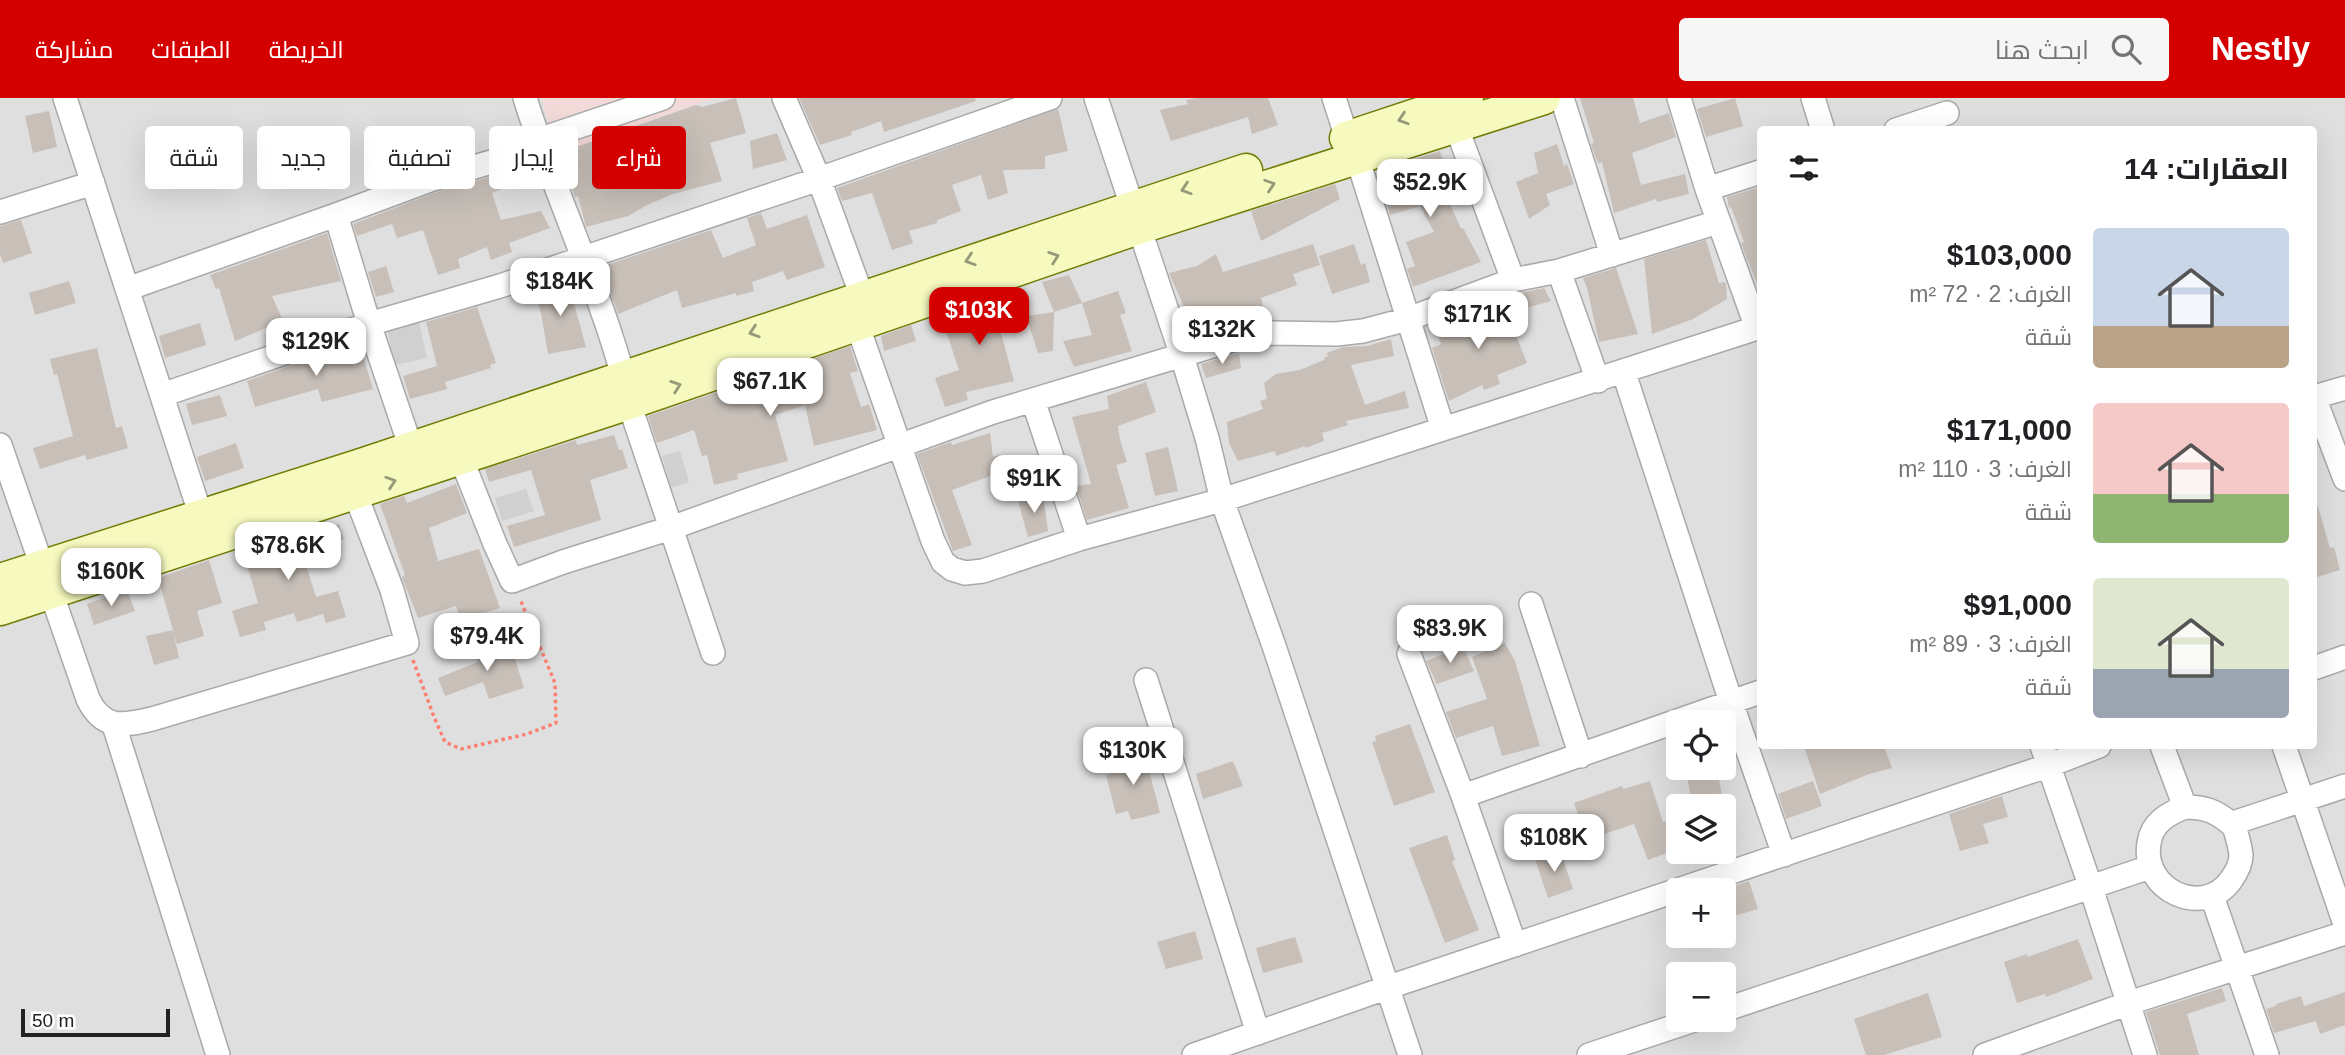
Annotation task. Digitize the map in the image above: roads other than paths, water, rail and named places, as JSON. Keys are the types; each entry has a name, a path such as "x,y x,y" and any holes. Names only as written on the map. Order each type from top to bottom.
{"main road":[{"path":"0,609 45,580 201,516 411,448 627,389 863,313 1137,216 1462,112 1544,98"},
{"path":"0,580 45,580 355,493 461,458 627,389"}],"street":[{"path":"65,98 201,516"},
{"path":"525,98 534,126"},
{"path":"578,127 663,98"},
{"path":"783,98 819,179 863,313 900,446 933,541 943,562 952,569 965,573 984,571 1079,539 1222,500 1757,329"},
{"path":"162,395 369,324 500,286 1050,98"},
{"path":"1096,98 1182,356 1207,438 1222,500 1274,646 1410,1055"},
{"path":"1334,98 1443,429"},
{"path":"1562,98 1612,255"},
{"path":"1679,98 1718,222 1757,323"},
{"path":"1813,98 1822,126"},
{"path":"1462,112 1513,280"},
{"path":"1909,126 1947,114"},
{"path":"127,289 430,180 489,163"},
{"path":"1707,190 1757,173"},
{"path":"0,212 93,183"},
{"path":"557,189 584,256 713,653"},
{"path":"336,215 411,448"},
{"path":"461,458 512,581 671,528 1033,400 1238,338 1273,333 1336,334 1363,331 1408,319 1513,280 1559,271 1718,222"},
{"path":"1559,271 1598,381"},
{"path":"1624,373 1784,855"},
{"path":"2317,396 2345,388"},
{"path":"1033,400 1079,539"},
{"path":"2317,405 2345,479"},
{"path":"0,445 45,580 93,710 114,724 152,719 407,643 392,590 355,493"},
{"path":"1531,604 1581,756"},
{"path":"1409,654 1463,796 1515,945"},
{"path":"2317,667 2345,657"},
{"path":"1146,680 1258,1033"},
{"path":"1463,796 1757,693"},
{"path":"114,724 218,1055"},
{"path":"1194,1055 1784,855 2046,755 2081,749"},
{"path":"2163,749 2185,807"},
{"path":"2285,749 2345,924"},
{"path":"2046,755 2145,1055"},
{"path":"2233,823 2241,856 2236,873 2226,887 2212,896 2197,899 2175,894 2157,881 2147,852 2150,836 2158,822 2170,812 2185,807 2202,807 2218,813 2231,824 2233,823 2303,799 2345,786"},
{"path":"1736,1006 2150,867"},
{"path":"2212,896 2267,1055"},
{"path":"1985,1055 2047,1045 2129,1003 2345,933"},
{"path":"1589,1055 1666,1029"}]}
